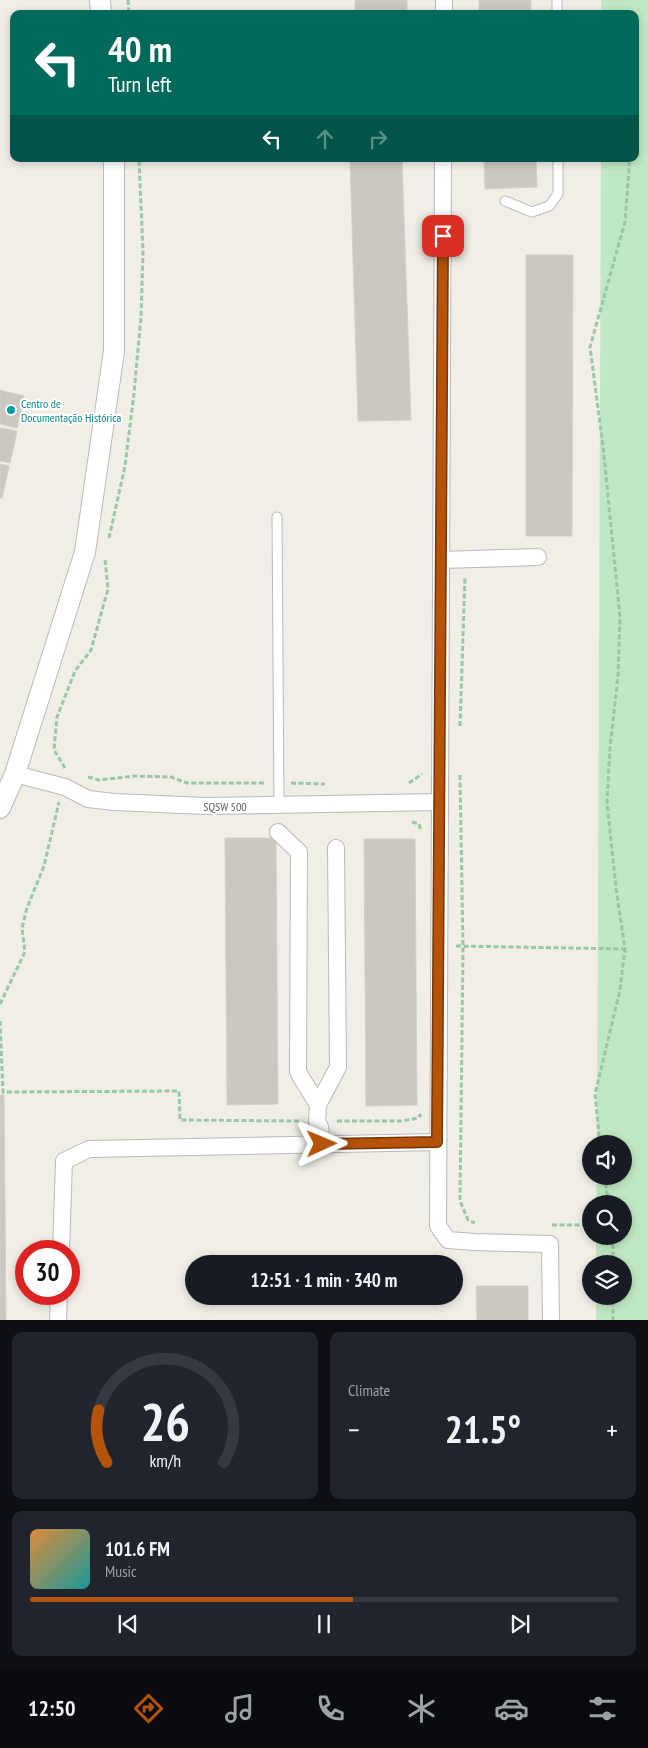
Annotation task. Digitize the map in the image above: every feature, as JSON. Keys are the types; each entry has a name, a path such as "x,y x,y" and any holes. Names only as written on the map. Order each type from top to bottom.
{"street":[{"path":"0,808 15,774 85,552 114,351 114,162"},
{"path":"443,162 438,1226 448,1240 550,1244 552,1320"},
{"path":"442,560 538,557"},
{"name":"SQSW 500","path":"15,774 65,788 88,799 114,802 205,806 440,802"},
{"path":"278,832 299,852 298,1072 318,1105"},
{"path":"322,1144 320,1127 317,1121 318,1105 338,1067 336,848"},
{"path":"67,1240 64,1161 89,1149 437,1142"},
{"path":"58,1320 59,1305"}],"lane":[{"path":"505,200 532,212 549,206 558,194 558,162"},
{"path":"277,517 279,805"}],"path":[{"path":"107,547 125,466 140,327 143,252 139,162"},
{"path":"599,1135 595,1094 620,990 626,949 616,888 608,802 610,747 618,676 620,617 603,446 590,347 625,222 629,162"},
{"path":"69,773 60,763 54,750 54,733 57,717 75,671 90,650 108,589 105,557"},
{"path":"460,726 465,559"},
{"path":"460,766 463,947 460,1200 468,1220 483,1227"},
{"path":"85,776 99,780 134,776 171,777 187,784 333,784"},
{"path":"0,1004 24,952 22,928 27,908 44,866 60,800"},
{"path":"411,821 419,824 424,840"},
{"path":"438,946 626,949"},
{"path":"0,1021 3,1092 179,1091 180,1120 402,1122 418,1118 423,1110"},
{"path":"548,1225 582,1225"},
{"path":"613,1305 613,1320"}],"green space":[{"path":"601,0 648,0 648,1320 596,1320 596,1305 632,1305 632,1255 596,1255 596,1245 632,1245 632,1195 596,1195 597,1185 632,1185 632,1135 597,1135 601,162 639,162 639,10 601,10"}],"building":[{"path":"355,0 407,0 407,10 355,10"},
{"path":"479,0 531,0 531,10 479,10"},
{"path":"350,162 402,162 411,420 358,421"},
{"path":"484,162 536,162 537,187 485,189"},
{"path":"526,255 573,255 572,536 526,536"},
{"name":"Centro de Documentação Histórica","path":"0,390 24,396 17,428 0,424"},
{"name":"Centro de Documentação Histórica","path":"0,428 17,431 10,463 0,461"},
{"path":"0,464 9,466 2,498 0,498"},
{"path":"225,838 276,838 278,1104 227,1105"},
{"path":"364,839 415,839 417,1105 366,1106"},
{"path":"0,1095 4,1095 6,1320 0,1320"},
{"path":"476,1286 528,1286 528,1320 477,1320"}],"place":[{"name":"Centro de Documentação Histórica","path":"11,410"}],"route":[{"path":"322,1144 437,1142 443,236"}]}
